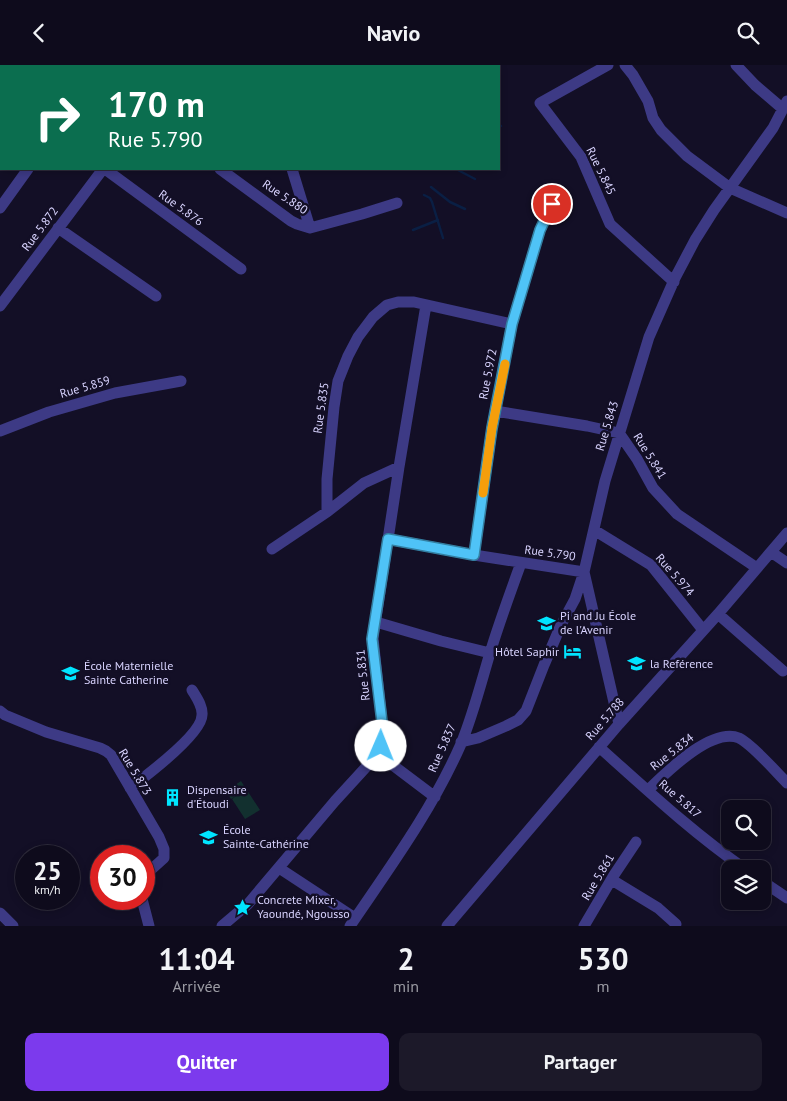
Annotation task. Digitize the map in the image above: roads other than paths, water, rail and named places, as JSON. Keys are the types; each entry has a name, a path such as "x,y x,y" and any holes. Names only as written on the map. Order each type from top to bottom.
{"street":[{"name":"Rue 5.845","path":"608,65 540,103 581,157 610,224 674,282"},
{"path":"625,65 648,101 653,118 687,156 730,188 787,213"},
{"path":"736,65 755,85 785,105"},
{"name":"Rue 5.843","path":"461,743 506,726 518,720 526,711 561,625 575,599 584,572 605,481 649,337 695,240 714,210 773,128 785,105"},
{"path":"0,208 27,170"},
{"name":"Rue 5.872","path":"0,307 103,170"},
{"name":"Rue 5.876","path":"105,170 241,269"},
{"name":"Rue 5.880","path":"221,170 291,221 310,228"},
{"name":"Rue 5.880","path":"292,170 310,228"},
{"path":"310,228 397,203"},
{"name":"Rue 5.972","path":"474,555 495,411 512,324 540,230 552,204"},
{"path":"58,228 156,295"},
{"name":"Rue 5.835","path":"327,512 327,479 338,381 358,337 373,317 387,305 398,302 414,302 512,324"},
{"name":"Rue 5.831","path":"378,754 381,746 382,722 372,639 426,305"},
{"name":"Rue 5.859","path":"0,431 49,412 116,393 181,381"},
{"name":"Rue 5.841","path":"495,411 619,433 637,459 653,488 677,514 757,569"},
{"path":"272,549 327,512 364,483 399,467"},
{"name":"Rue 5.974","path":"594,529 651,565 703,630"},
{"name":"Rue 5.788","path":"447,926 599,747 718,614 787,533"},
{"name":"Rue 5.790","path":"388,539 521,563 584,572 619,724"},
{"path":"771,552 787,563"},
{"name":"Rue 5.837","path":"353,922 403,849 434,797 461,743 506,603 521,563"},
{"path":"718,614 786,670"},
{"path":"376,623 490,653"},
{"path":"130,788 149,775 173,754 196,730 201,722 202,709 192,690"},
{"name":"Rue 5.873","path":"0,711 4,715 46,733 100,747 111,755 158,837 165,854 164,858 155,866"},
{"name":"Rue 5.834","path":"648,790 696,749 710,742 728,737 738,738 749,745 787,783"},
{"name":"Rue 5.817","path":"599,747 732,860"},
{"path":"222,926 248,904 378,754 434,797"},
{"name":"Rue 5.861","path":"584,926 636,842"},
{"path":"278,868 353,922"},
{"path":"612,879 658,907 676,925"},
{"path":"771,886 786,895"},
{"path":"145,910 149,926"},
{"path":"0,913 13,926"}],"waterway":[{"path":"458,170 475,179"},
{"path":"431,187 450,202 465,209"},
{"path":"424,195 430,198 432,202 443,238"},
{"path":"413,230 438,220"}],"place":[{"name":"Pi and Ju École de l'Avenir","path":"546,623"},
{"name":"Hôtel Saphir","path":"573,652"},
{"name":"la Reférence","path":"636,664"},
{"name":"École Maternielle Sainte Catherine","path":"70,673"},
{"name":"Dispensaire d'Étoudi","path":"173,797"},
{"name":"École Sainte-Cathérine","path":"209,837"},
{"name":"Concrete Mixer, Yaoundé, Ngousso","path":"243,907"}]}
